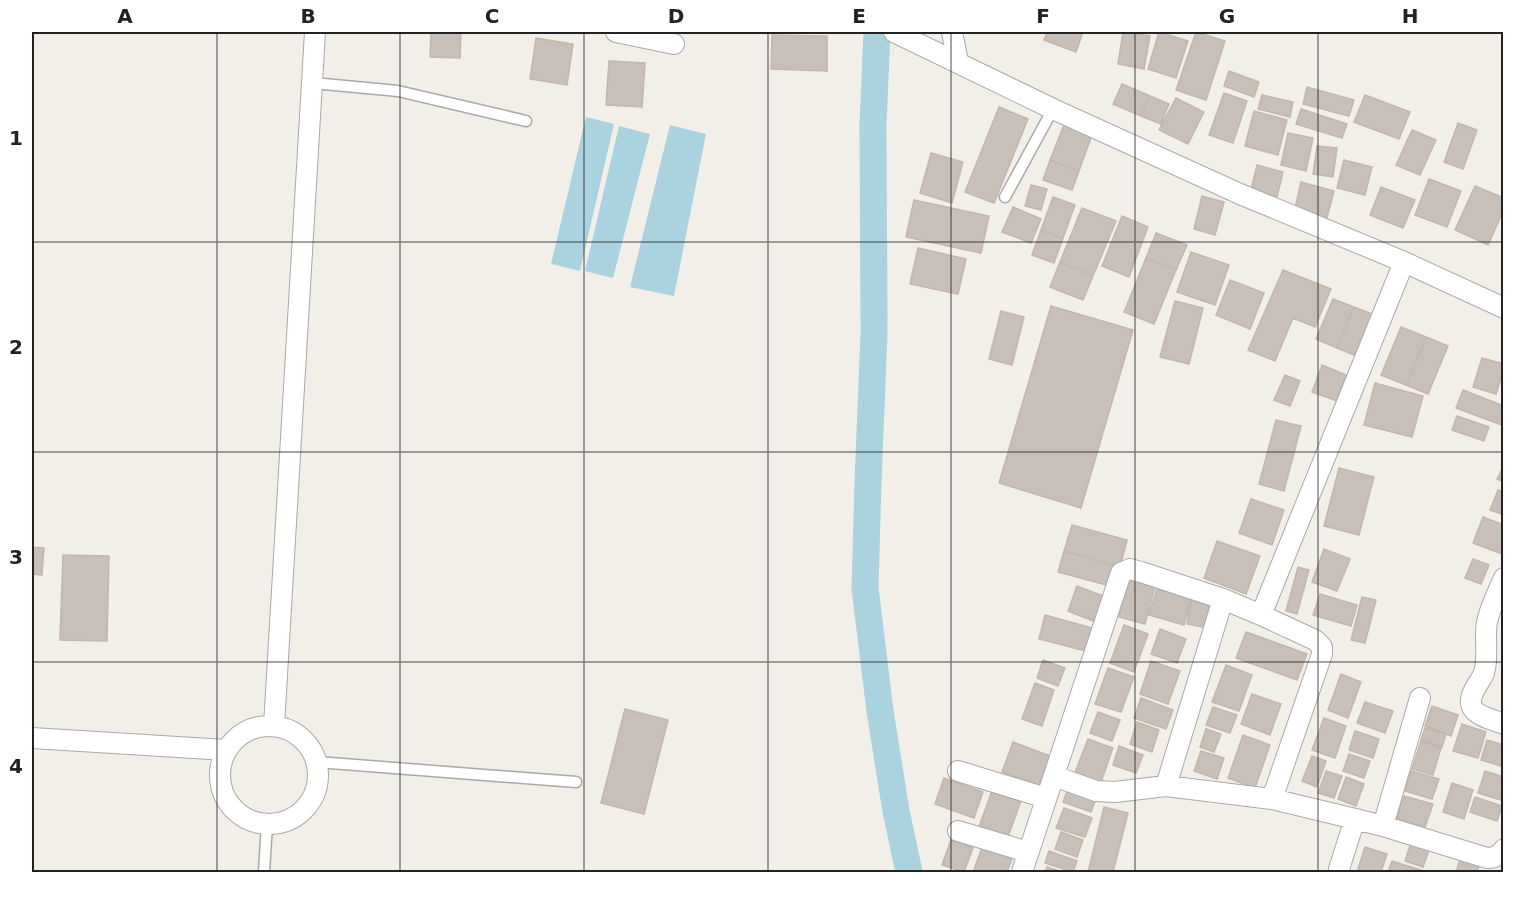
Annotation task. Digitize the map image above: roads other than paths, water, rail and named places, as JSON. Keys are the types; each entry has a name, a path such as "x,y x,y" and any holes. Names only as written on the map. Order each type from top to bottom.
{"street":[{"path":"274,726 315,32"},
{"path":"624,32 674,44"},
{"path":"894,32 1240,194 1404,262 1503,308"},
{"path":"952,32 958,62"},
{"path":"1261,615 1404,262"},
{"path":"1022,873 1121,573 1130,569 1223,599 1315,640 1322,647 1322,654 1272,799"},
{"path":"1503,578 1487,619 1486,666 1471,697 1471,705 1475,712 1503,724"},
{"path":"1166,786 1223,599"},
{"path":"1383,826 1420,698"},
{"path":"274,726 293,732 308,745 317,762 318,785 308,806 290,820 267,824 243,817 226,799 220,774 226,750 235,740 260,727 274,726"},
{"path":"32,738 226,750"},
{"path":"958,771 1046,798"},
{"path":"1054,776 1096,791 1115,792 1166,786 1272,799 1383,826 1487,858 1494,858 1502,853 1503,849"},
{"path":"1340,873 1339,868 1355,819"},
{"path":"958,831 1028,852"}],"lane":[{"path":"313,83 398,91 526,121"},
{"path":"1005,197 1053,108"},
{"path":"317,762 576,782"},
{"path":"264,873 267,824"}],"water":[{"path":"586,117 614,124 580,271 551,264"},
{"path":"670,125 706,134 674,296 630,287"},
{"path":"619,126 650,134 613,278 585,271"}],"waterway":[{"path":"877,32 873,124 874,333 865,588 880,711 896,811 909,872"}]}
